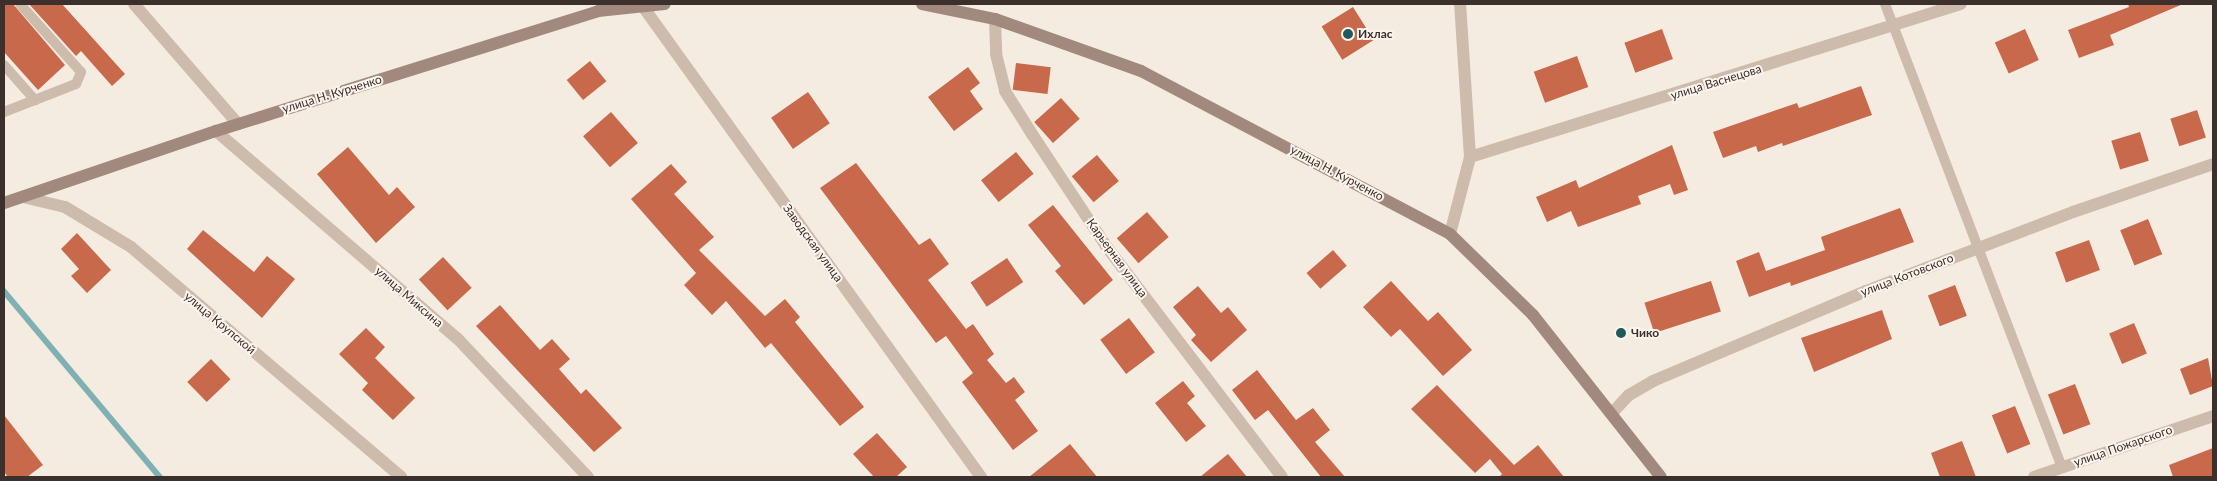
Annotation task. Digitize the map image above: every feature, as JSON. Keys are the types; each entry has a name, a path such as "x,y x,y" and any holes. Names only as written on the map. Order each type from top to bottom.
{"main road":[{"name":"улица Н. Курченко","path":"4,203 216,131 596,7 644,8 665,4"},
{"name":"улица Н. Курченко","path":"922,4 995,19 1141,71 1450,234 1533,315 1613,412 1661,477"}],"street":[{"path":"134,4 238,124"},
{"path":"1450,234 1470,157 1460,4"},
{"name":"улица Васнецова","path":"1470,157 1894,27 1961,4"},
{"name":"Заводская улица","path":"644,8 981,477"},
{"name":"Карьерная улица","path":"995,19 996,54 1006,91 1023,120 1106,246 1282,477"},
{"name":"улица Миксина","path":"216,131 457,338 588,477"},
{"name":"улица Котовского","path":"1613,412 1629,395 1682,368 1866,290 2213,164"},
{"name":"улица Крупской","path":"23,197 65,208 131,247 401,477"},
{"name":"улица Пожарского","path":"2034,477 2213,416"}],"lane":[{"path":"4,112 76,84 81,72 20,4"},
{"path":"1885,4 2062,467"},
{"path":"4,65 35,100"}],"building":[{"path":"4,4 13,4 65,65 38,90 4,52"},
{"path":"29,4 62,4 125,74 112,86 81,51 76,56"},
{"path":"2128,4 2183,4 2110,35 2114,45 2079,58 2068,30 2129,7"},
{"name":"Ихлас","path":"1353,7 1374,40 1342,60 1322,27"},
{"path":"1662,29 1673,59 1635,73 1624,43"},
{"path":"2025,29 2039,60 2009,73 1995,42"},
{"path":"1577,56 1588,87 1545,103 1534,72"},
{"path":"590,61 606,81 583,100 567,80"},
{"path":"1016,63 1051,67 1047,94 1013,90"},
{"path":"968,67 980,83 970,91 983,109 954,131 928,97"},
{"path":"1861,86 1872,115 1783,146 1782,143 1758,152 1756,146 1723,158 1713,132 1797,103 1799,108"},
{"path":"808,92 830,123 793,149 771,118"},
{"path":"1061,98 1080,119 1053,143 1034,122"},
{"path":"2197,110 2206,138 2179,146 2170,119"},
{"path":"611,112 638,143 610,167 583,136"},
{"path":"2140,132 2149,161 2120,169 2111,141"},
{"path":"1672,145 1688,190 1674,195 1670,184 1638,196 1641,204 1578,227 1571,211 1547,222 1536,197 1576,180 1579,188"},
{"path":"348,147 389,195 397,187 415,207 376,243 317,174"},
{"path":"1016,152 1034,174 999,202 981,180"},
{"path":"1097,155 1119,181 1094,202 1072,176"},
{"path":"856,163 919,245 930,238 949,264 928,280 966,329 973,324 994,354 987,360 1006,383 1014,377 1025,392 1015,400 1038,431 1013,450 962,382 973,373 946,336 936,343 820,188"},
{"path":"671,164 687,182 674,194 714,237 699,250 765,316 785,299 800,317 795,322 864,407 840,426 771,343 765,348 726,301 712,315 684,285 696,273 631,199"},
{"path":"1053,205 1113,280 1084,305 1055,271 1061,266 1028,225"},
{"path":"1900,208 1914,242 1791,286 1790,282 1749,297 1736,261 1759,252 1766,271 1825,250 1821,237"},
{"path":"1147,212 1169,237 1138,263 1117,238"},
{"path":"2148,219 2162,254 2134,265 2120,230"},
{"path":"203,230 254,272 267,256 295,279 262,318 187,249"},
{"path":"77,233 111,270 87,293 71,276 79,269 61,249"},
{"path":"2089,240 2100,270 2066,282 2055,252"},
{"path":"1333,250 1347,266 1320,289 1307,273"},
{"path":"443,257 472,288 448,310 419,280"},
{"path":"1007,258 1023,282 987,307 971,283"},
{"path":"1391,281 1428,321 1438,312 1472,350 1443,376 1400,329 1391,337 1363,307"},
{"path":"1711,281 1721,311 1654,333 1644,303"},
{"path":"1955,285 1967,316 1940,326 1928,295"},
{"path":"1198,286 1221,313 1228,307 1247,330 1211,362 1191,340 1196,335 1173,307"},
{"path":"500,305 540,350 552,339 570,359 559,369 581,394 586,389 622,428 594,452 476,326"},
{"path":"1882,310 1892,339 1814,372 1801,338"},
{"path":"1129,318 1155,352 1126,374 1100,340"},
{"path":"2134,323 2147,353 2122,364 2109,334"},
{"path":"366,328 385,347 375,358 415,398 393,420 362,390 368,383 339,354"},
{"path":"2208,358 2213,386 2190,395 2180,369"},
{"path":"211,359 230,379 207,402 187,382"},
{"path":"1257,370 1296,420 1313,408 1330,430 1315,442 1345,477 1321,477 1268,410 1255,420 1232,390"},
{"path":"1183,381 1195,396 1187,403 1206,426 1186,442 1155,403"},
{"path":"2075,384 2090,424 2063,435 2048,394"},
{"path":"1437,385 1514,465 1538,445 1564,477 1499,477 1502,474 1490,459 1475,473 1411,409"},
{"path":"2015,406 2030,444 2007,453 1992,415"},
{"path":"4,415 43,465 27,477 8,477 4,472"},
{"path":"877,433 907,467 896,477 874,477 853,454"},
{"path":"1962,441 1976,477 1940,477 1931,453"},
{"path":"1070,444 1097,477 1029,477"},
{"path":"2213,448 2213,477 2173,477 2169,465"},
{"path":"1228,454 1247,477 1200,477"}],"waterway":[{"path":"4,291 160,477"}],"place":[{"name":"Ихлас","path":"1348,34"},
{"name":"Чико","path":"1621,333"}]}
